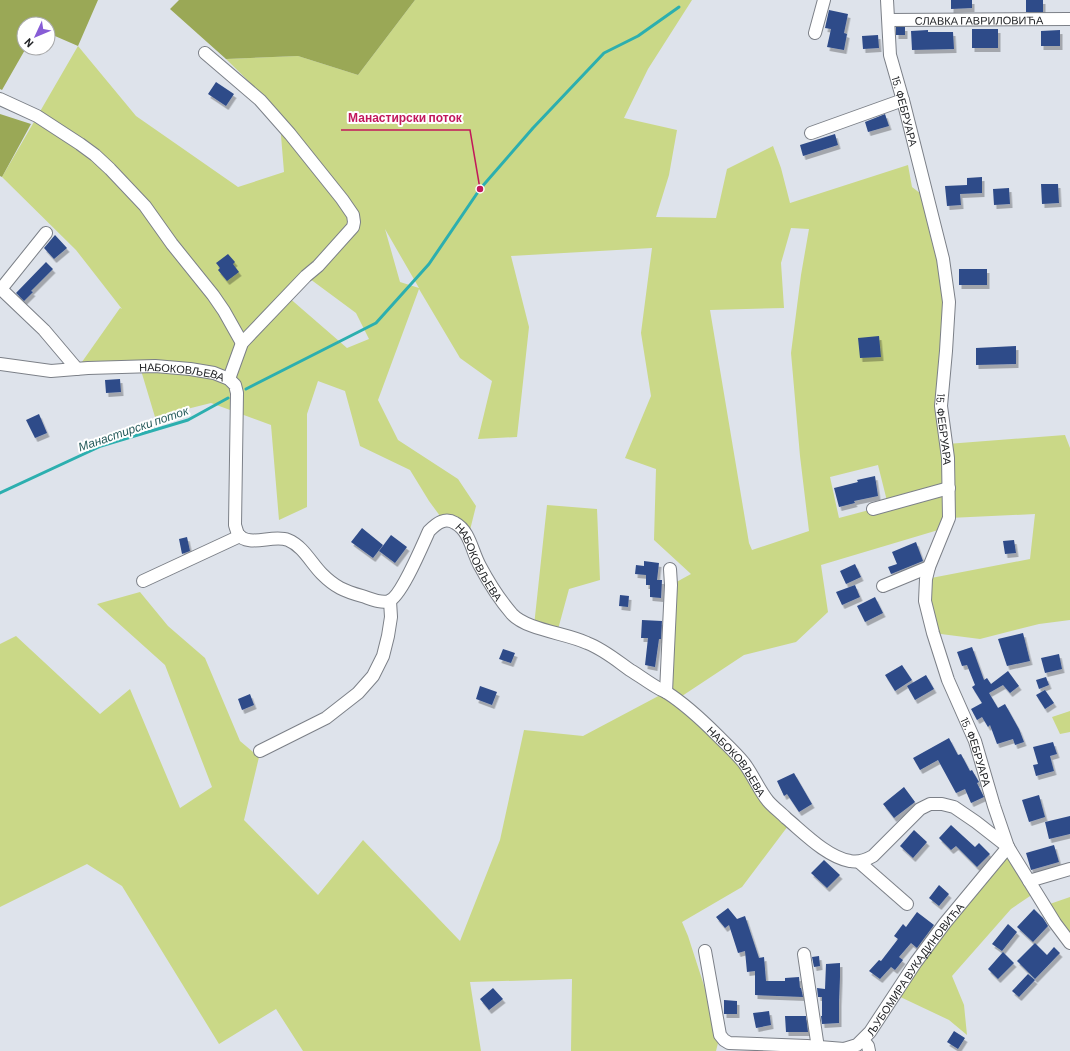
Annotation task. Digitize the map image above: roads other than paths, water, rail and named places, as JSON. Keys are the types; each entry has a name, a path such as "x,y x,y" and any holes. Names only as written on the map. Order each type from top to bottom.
{"street":[{"path":"815,33 824,0"},
{"name":"15. ФЕБРУАРА","path":"887,0 890,55 903,100 943,259 949,302 941,406 948,458 949,518 929,567 926,579 925,601 933,633 948,680 975,740 994,806 1008,847"},
{"name":"СЛАВКА ГАВРИЛОВИЋА","path":"889,20 1070,19"},
{"path":"205,53 260,100 278,119 342,199 353,215 354,222 353,227 318,266 306,276 242,343 228,379"},
{"path":"0,100 37,116 85,147 110,169 145,206 172,244 213,295 242,343"},
{"path":"811,133 903,100"},
{"path":"46,233 0,289 44,330 77,369"},
{"name":"НАБОКОВЉЕВА","path":"0,364 51,371 161,366 214,372 228,379 235,385 237,393 235,525 240,536"},
{"path":"873,509 949,488"},
{"name":"НАБОКОВЉЕВА","path":"390,601 405,583 429,530 435,524 443,520 451,520 460,525 468,538 479,565 494,590 517,619 527,624 586,642 604,651 666,692 704,722 726,744 743,763 769,802 794,825 830,853 850,861 859,862"},
{"path":"143,581 240,536 251,541 272,538 287,540 299,548 332,584 350,593 381,602 390,601 391,617 384,656 372,676 358,693 326,718 260,751"},
{"path":"883,586 929,567"},
{"path":"666,692 671,585 670,569"},
{"path":"859,862 873,856 920,809 930,804 942,804 954,807 1008,847 1055,924 1070,944"},
{"name":"ЉУБОМИРА ВУКАДИНОВИЋА","path":"705,951 720,1035 724,1040 729,1043 844,1049 857,1045 870,1032 916,962 945,923 1008,847"},
{"path":"859,862 907,904"},
{"path":"1029,881 1070,869"},
{"path":"804,954 818,1048"},
{"path":"863,1040 868,1046 869,1051"}],"waterway":[{"name":"Манастирски поток","path":"246,389 376,323 429,264 480,189 533,128 604,53 638,36 679,7"},
{"name":"Манастирски поток","path":"0,493 101,446 188,420 228,398"}],"place":[{"name":"Манастирски поток","path":"480,189"}]}
